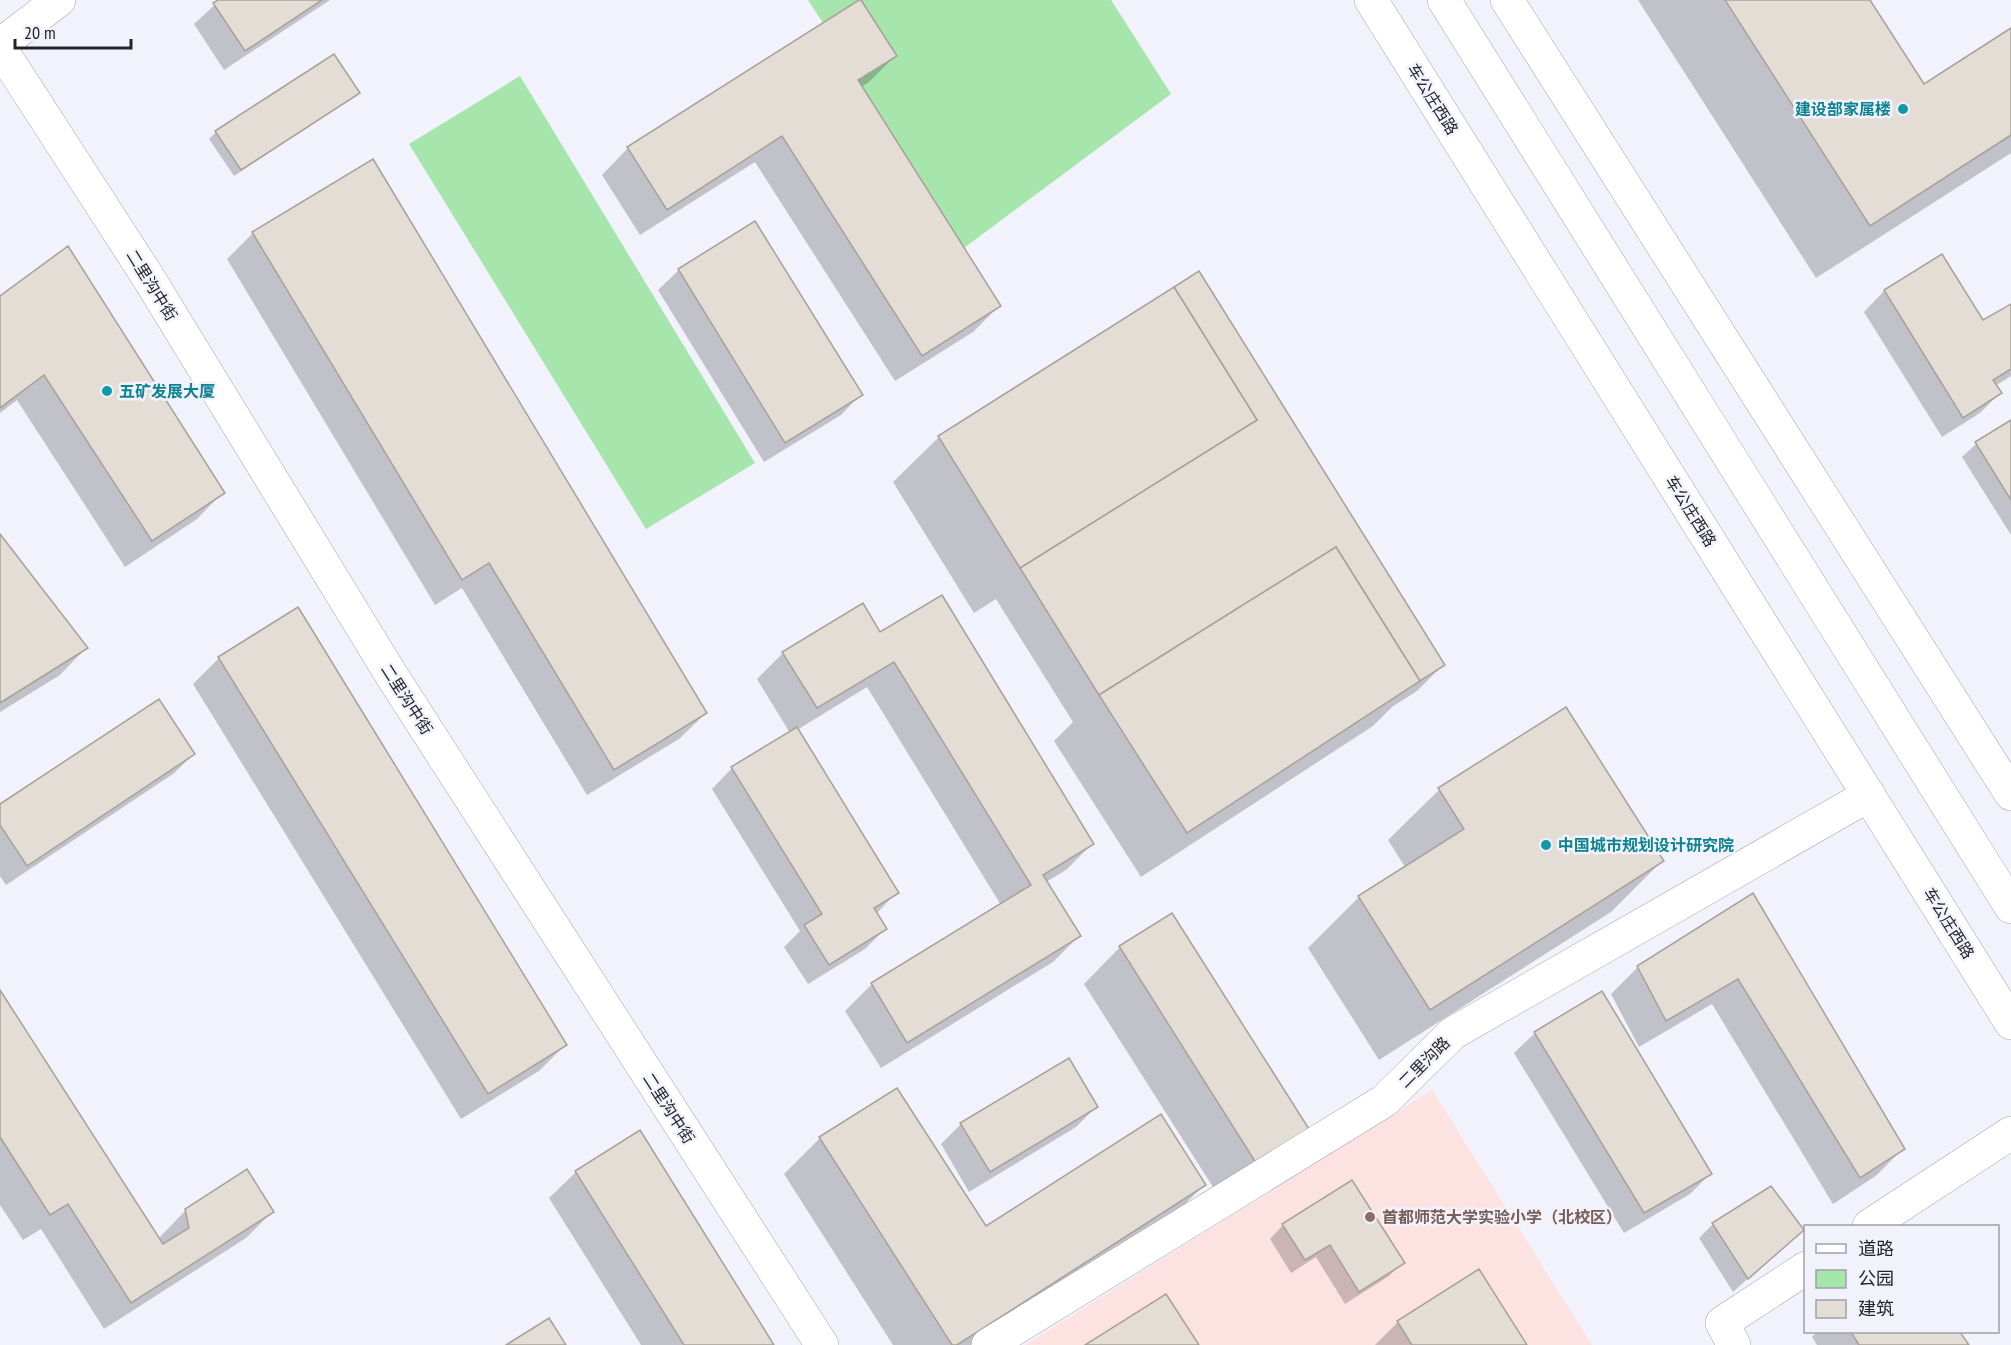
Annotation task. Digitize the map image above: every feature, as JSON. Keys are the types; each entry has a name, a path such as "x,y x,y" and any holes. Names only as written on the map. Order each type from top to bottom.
{"street":[{"path":"0,46 59,0"},
{"name":"车公庄西路","path":"1371,0 2011,1023"},
{"path":"1444,0 2011,907"},
{"path":"1506,0 2011,795"},
{"name":"二里沟中街","path":"0,46 148,277 392,676 822,1345"},
{"name":"二里沟路","path":"988,1345 1384,1101 1453,1033 1869,795"},
{"path":"1872,1225 2011,1133"},
{"path":"1734,1345 1722,1323 1804,1269"}],"shaded area":[{"name":"首都师范大学实验小学（北校区）","path":"1432,1090 1592,1345 1025,1345"}],"green space":[{"path":"808,0 859,0 823,23"},
{"path":"861,0 1111,0 1171,94 964,248 858,80 897,56"},
{"path":"520,76 755,463 646,529 409,144"}],"building":[{"path":"218,0 322,0 245,51 213,3"},
{"path":"859,0 897,56 858,80 1001,306 922,356 782,136 667,210 627,147"},
{"name":"建设部家属楼","path":"1725,0 1870,0 1924,84 2011,28 2011,135 1870,226"},
{"path":"334,54 360,93 241,170 215,131"},
{"path":"373,159 707,713 614,770 489,563 462,580 252,232"},
{"path":"755,221 863,395 785,443 678,269"},
{"name":"五矿发展大厦","path":"68,246 225,493 152,541 44,375 0,408 0,296"},
{"path":"1942,254 1983,320 2011,304 2011,369 1993,380 2002,393 1963,418 1884,290"},
{"path":"1199,271 1445,665 1420,681 1336,547 1099,695 1020,568 1257,420 1174,287"},
{"path":"1174,287 1257,420 1020,568 938,436"},
{"path":"2011,420 2011,500 1975,442"},
{"path":"0,534 88,648 0,703"},
{"path":"1336,547 1420,681 1187,833 1099,695"},
{"path":"942,595 1094,844 1043,875 1081,936 907,1043 871,983 1031,885 894,662 817,708 782,652 863,603 880,632"},
{"path":"298,607 567,1045 488,1094 218,657"},
{"path":"159,699 195,754 27,866 0,825 0,804"},
{"name":"中国城市规划设计研究院","path":"1566,707 1664,861 1430,1010 1358,896 1464,829 1438,788"},
{"path":"797,727 899,893 874,908 887,929 829,965 804,925 822,914 731,767"},
{"path":"1753,893 1905,1149 1860,1178 1738,979 1666,1021 1637,966"},
{"path":"1172,913 1309,1129 1256,1163 1119,946"},
{"path":"0,990 163,1244 189,1228 185,1209 247,1169 274,1212 131,1303 68,1204 50,1215 0,1137"},
{"path":"1602,991 1712,1174 1644,1213 1534,1032"},
{"path":"1069,1058 1098,1107 990,1172 960,1123"},
{"path":"897,1088 986,1226 1161,1114 1206,1185 957,1345 952,1345 819,1137"},
{"path":"640,1130 774,1345 684,1345 575,1171"},
{"path":"1352,1180 1405,1263 1359,1292 1330,1245 1305,1260 1282,1224"},
{"path":"1771,1186 1804,1230 1748,1279 1712,1223"},
{"path":"1479,1269 1527,1345 1412,1345 1397,1321"},
{"path":"1166,1294 1199,1345 1085,1345"},
{"path":"549,1318 566,1345 506,1345"},
{"path":"1852,1333 1961,1333 1969,1345 1859,1345"}],"place":[{"name":"建设部家属楼","path":"1903,109"},
{"name":"五矿发展大厦","path":"107,391"},
{"name":"中国城市规划设计研究院","path":"1546,845"},
{"name":"首都师范大学实验小学（北校区）","path":"1370,1217"}]}
